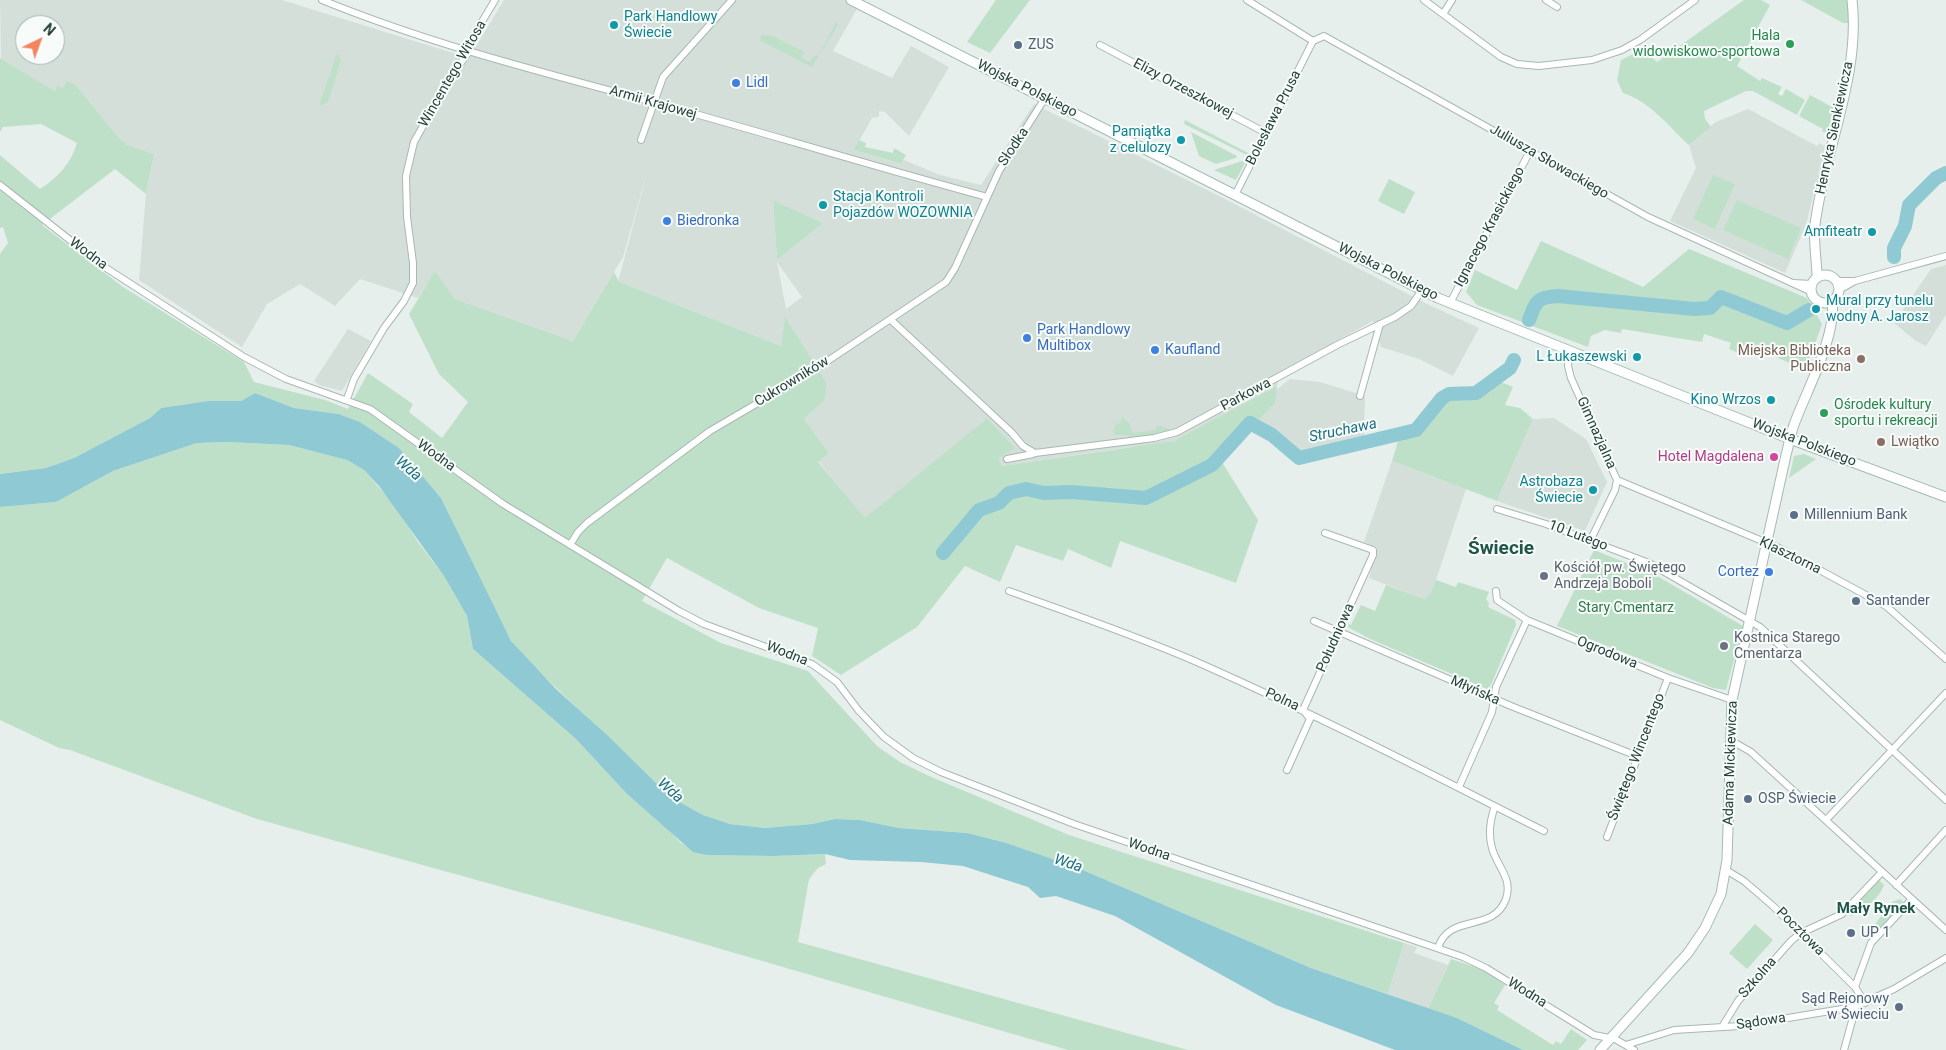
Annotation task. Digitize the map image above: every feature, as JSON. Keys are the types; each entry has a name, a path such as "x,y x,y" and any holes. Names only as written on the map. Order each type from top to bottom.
{"street":[{"name":"Armii Krajowej","path":"322,0 368,18 468,52 987,198"},
{"name":"Wincentego Witosa","path":"346,399 354,379 384,328 411,290 414,262 407,217 406,193 409,155 427,119 468,52 477,30 496,0"},
{"path":"642,140 658,86 669,69 732,0"},
{"name":"Wojska Polskiego","path":"851,0 1450,303 1790,439 1946,497"},
{"path":"1247,0 1313,41"},
{"path":"1424,0 1501,58 1517,64 1539,66 1592,60 1622,50 1640,40 1695,0"},
{"path":"1443,14 1452,0"},
{"path":"1546,0 1557,7"},
{"name":"Henryka Sienkiewicza","path":"1822,303 1817,301 1815,223 1853,47 1852,0"},
{"name":"Juliusza Słowackiego","path":"1313,41 1320,36 1328,37 1648,217 1792,283 1817,282"},
{"name":"Bolesława Prusa","path":"1235,195 1313,41"},
{"name":"Elizy Orzeszkowej","path":"1100,45 1266,133"},
{"name":"Słodka","path":"987,198 998,171 1046,98"},
{"name":"Ignacego Krasickiego","path":"1450,303 1530,151"},
{"name":"Wodna","path":"0,185 97,262 244,357 286,379 370,409 479,488 690,617 812,664 837,682 859,711 884,737 931,767 1074,824 1438,948 1486,968 1594,1035 1611,1038 1634,1050"},
{"name":"Cukrowników","path":"570,545 578,532 587,523 701,437 814,370 891,320 949,278 987,198"},
{"path":"1817,282 1838,285 1946,256"},
{"path":"1830,321 1822,303 1832,302 1838,296 1838,285"},
{"name":"Parkowa","path":"1007,459 1034,453 1154,438 1177,432 1409,308 1422,290"},
{"path":"1790,439 1828,336 1834,310 1832,302"},
{"path":"891,320 1012,433 1023,446 1034,453"},
{"path":"1360,396 1380,324"},
{"name":"Gimnazjalna","path":"1569,351 1568,366 1571,378 1617,480 1615,490 1590,541"},
{"name":"Adama Mickiewicza","path":"1600,1050 1678,965 1697,940 1714,912 1721,894 1726,870 1732,700 1790,439"},
{"name":"Klasztorna","path":"1617,480 1767,543 1886,606 1946,659"},
{"name":"10 Lutego","path":"1497,509 1546,524 1662,569 1750,621 1774,640 1946,800"},
{"name":"Południowa","path":"1287,770 1310,719 1303,710 1373,555 1372,550 1325,533"},
{"name":"Polna","path":"1009,591 1168,650 1303,710 1544,831"},
{"name":"Ogrodowa","path":"1496,591 1497,600 1527,620 1668,678 1732,700"},
{"path":"1459,787 1492,712 1493,699 1499,679 1527,620"},
{"name":"Młyńska","path":"1314,621 1493,699 1637,756"},
{"name":"Świętego Wincentego","path":"1607,837 1668,678"},
{"path":"1826,820 1946,693"},
{"path":"1730,740 1751,752 1946,930"},
{"path":"1438,948 1442,936 1450,929 1488,918 1503,905 1508,887 1506,876 1492,850 1489,834 1495,806"},
{"path":"1896,886 1946,830"},
{"name":"Pocztowa","path":"1726,870 1753,888 1856,987 1865,1003"},
{"path":"1800,933 1842,914 1882,872"},
{"path":"1856,987 1871,943 1912,899"},
{"name":"Szkolna","path":"1722,1027 1750,986 1800,933"},
{"name":"Sądowa","path":"1626,1045 1674,1030 1740,1026 1854,1007 1865,1003 1946,958"},
{"path":"1844,1050 1855,1010 1854,1007"}],"shaded area":[{"path":"0,0 282,0 469,58 504,0 862,0 833,51 892,78 911,46 949,67 909,136 885,112 879,111 879,117 872,118 854,150 900,164 904,160 940,175 981,185 1034,104 1225,199 1429,305 1479,328 1453,376 1419,359 1381,347 1373,321 1281,371 1277,386 1187,436 1166,444 1123,448 1002,466 999,458 1014,448 987,418 865,519 818,461 829,453 804,419 824,401 785,318 781,346 618,282 649,166 623,257 573,341 455,299 435,272 418,298 360,279 335,306 300,284 267,304 242,347 139,280 146,194 154,154 128,145 119,138 76,85 55,91 1,59","holes":["773,200 823,223 777,260","777,262 802,297 786,309"]},
{"path":"1748,109 1817,146 1819,143 1825,146 1806,225 1785,273 1670,221 1696,168 1689,145 1716,122"},
{"path":"1946,265 1946,315 1926,346 1916,341 1894,323 1931,269"},
{"path":"348,329 371,341 342,391 319,385 314,381"},
{"path":"1290,379 1320,382 1365,396 1364,437 1335,448 1298,455 1252,420 1267,397"},
{"path":"1554,418 1586,439 1607,482 1585,531 1497,501 1533,419"},
{"path":"1392,461 1466,489 1436,580 1430,594 1424,599 1369,578 1377,547 1364,542"},
{"path":"1404,943 1417,947 1414,953 1448,965 1428,1009 1388,994"}],"green space":[{"path":"996,0 1030,0 990,53 967,42"},
{"path":"1744,0 1761,0 1770,5 1737,66 1760,81 1762,78 1782,87 1778,94 1782,96 1786,89 1805,100 1797,115 1753,91 1746,91 1704,111 1705,119 1711,127 1689,145 1651,108 1623,93 1617,80 1621,60 1643,49 1657,62"},
{"path":"1801,0 1849,0 1854,23 1843,23"},
{"path":"836,22 838,24 836,28 812,67 761,41 760,38 762,35 773,36 804,52 801,58 810,62 813,57 819,55"},
{"path":"337,53 341,60 328,102 319,106"},
{"path":"0,58 55,91 57,86 63,88 67,81 76,85 119,138 128,145 154,154 146,194 115,169 42,225 123,287 244,362 254,382 325,400 348,409 368,373 413,404 409,412 442,438 468,402 439,374 409,314 435,271 455,299 573,341 614,272 619,282 781,346 785,317 827,384 824,401 804,419 829,453 818,462 865,518 987,418 1015,448 999,458 1002,466 1174,441 1277,386 1275,403 1220,459 1258,520 1236,583 1120,541 1111,568 1068,549 1063,561 1016,545 1000,582 965,566 917,627 841,675 812,656 818,628 759,608 667,558 642,601 721,643 808,671 877,746 900,762 929,776 1069,835 1404,943 1388,994 1311,968 1078,868 967,833 899,828 860,820 835,819 812,824 765,828 730,824 703,815 676,800 655,782 528,661 511,641 500,622 441,498 399,448 360,422 339,414 294,408 255,393 241,401 208,401 161,408 150,418 74,458 46,468 0,474 0,254 8,243 3,227 0,228 0,155 40,189 53,180 63,169 77,143 41,124 3,127 0,132"},
{"path":"1810,95 1834,108 1828,132 1822,132 1823,129 1799,116"},
{"path":"1185,120 1250,154 1249,156 1184,124"},
{"path":"1191,132 1237,156 1236,158 1216,164 1199,156"},
{"path":"859,140 866,143 865,147 893,153 894,148 906,155 901,164 854,150"},
{"path":"1242,161 1245,163 1236,180 1214,170"},
{"path":"1713,175 1735,184 1715,229 1693,219"},
{"path":"1389,179 1415,192 1404,214 1378,201"},
{"path":"773,200 823,223 777,260"},
{"path":"1737,200 1801,228 1788,259 1723,230"},
{"path":"1541,241 1643,287 1689,249 1807,298 1822,324 1806,370 1755,348 1751,352 1738,353 1729,349 1731,343 1704,334 1702,342 1622,329 1621,333 1605,330 1591,336 1588,347 1477,305 1466,292 1475,270 1517,290"},
{"path":"1499,381 1513,387 1505,405 1520,408 1533,419 1497,501 1392,461 1398,441 1418,432 1448,401 1476,397"},
{"path":"1122,417 1129,423 1133,433 1155,430 1158,425 1172,430 1130,437 1128,435 1115,435 1113,432 1115,425 1121,422"},
{"path":"227,442 289,445 347,460 364,470 396,507 418,542 444,576 467,616 473,649 576,739 626,793 665,826 681,843 707,855 774,856 825,854 826,864 818,868 809,879 798,942 1188,1050 1068,1050 642,926 257,819 70,750 59,748 0,720 0,507 56,502 113,471 197,443"},
{"path":"1804,454 1816,459 1789,478 1794,456"},
{"name":"Stary Cmentarz","path":"1594,550 1652,573 1743,626 1726,690 1713,688 1557,626"},
{"path":"1436,580 1456,587 1458,582 1489,592 1486,599 1489,603 1488,607 1515,620 1516,625 1491,685 1487,689 1370,639 1348,627 1349,624 1351,625 1361,605 1375,611 1386,585 1424,599 1430,594"},
{"path":"1879,880 1884,885 1879,894 1867,907 1851,916 1848,913"},
{"path":"1900,899 1904,903 1873,937 1871,935 1878,921 1892,902"},
{"path":"1755,924 1773,940 1747,969 1729,953"},
{"path":"1451,959 1481,969 1505,985 1494,1003 1499,1006 1497,1010 1553,1045 1556,1041 1561,1044 1571,1029 1587,1040 1578,1050 1523,1050 1457,1018 1428,1009"}],"water":[{"name":"Wda","path":"255,393 294,408 339,414 360,422 399,448 441,498 511,641 556,689 655,782 676,800 703,815 730,824 765,828 812,824 835,819 860,820 899,828 967,833 1006,843 1078,868 1311,968 1457,1018 1523,1050 1395,1050 1276,1005 1115,916 1056,896 1040,898 1028,887 963,866 921,862 850,860 825,854 774,856 707,855 693,852 626,793 576,739 473,649 467,616 444,576 379,486 364,470 347,460 289,445 227,442 197,443 113,471 56,502 0,507 0,474 46,468 74,458 150,418 161,408 208,401 241,401"}],"waterway":[{"name":"Struchawa","path":"1894,257 1894,248 1905,226 1909,205 1936,178 1946,173"},
{"name":"Struchawa","path":"1529,320 1538,301 1558,296 1694,309 1710,308 1721,297 1787,323 1809,310"},
{"name":"Struchawa","path":"943,553 979,510 999,503 1009,493 1026,489 1044,493 1071,492 1146,498 1212,465 1250,423 1272,435 1299,458 1416,430 1442,398 1449,394 1476,393 1510,368 1514,360"}],"place":[{"name":"Park Handlowy Świecie","path":"614,25"},
{"name":"Hala widowiskowo-sportowa","path":"1790,44"},
{"name":"ZUS","path":"1018,45"},
{"name":"Lidl","path":"736,83"},
{"name":"Pamiątka z celulozy","path":"1181,140"},
{"name":"Stacja Kontroli Pojazdów WOZOWNIA","path":"823,205"},
{"name":"Biedronka","path":"667,221"},
{"name":"Amfiteatr","path":"1872,232"},
{"name":"Mural przy tunelu wodny A. Jarosz","path":"1816,309"},
{"name":"Park Handlowy Multibox","path":"1027,338"},
{"name":"Kaufland","path":"1155,350"},
{"name":"L Łukaszewski","path":"1637,357"},
{"name":"Miejska Biblioteka Publiczna","path":"1861,359"},
{"name":"Kino Wrzos","path":"1771,400"},
{"name":"Ośrodek kultury sportu i rekreacji","path":"1824,413"},
{"name":"Lwiątko","path":"1881,442"},
{"name":"Hotel Magdalena","path":"1774,457"},
{"name":"Astrobaza Świecie","path":"1593,490"},
{"name":"Millennium Bank","path":"1794,515"},
{"name":"Cortez","path":"1769,572"},
{"name":"Kościół pw. Świętego Andrzeja Boboli","path":"1544,576"},
{"name":"Santander","path":"1856,601"},
{"name":"Kostnica Starego Cmentarza","path":"1724,646"},
{"name":"OSP Świecie","path":"1748,799"},
{"name":"UP 1","path":"1851,933"},
{"name":"Sąd Rejonowy w Świeciu","path":"1899,1007"}],"district":[{"name":"Świecie","path":"1501,549"},
{"name":"Mały Rynek","path":"1876,909"}]}
